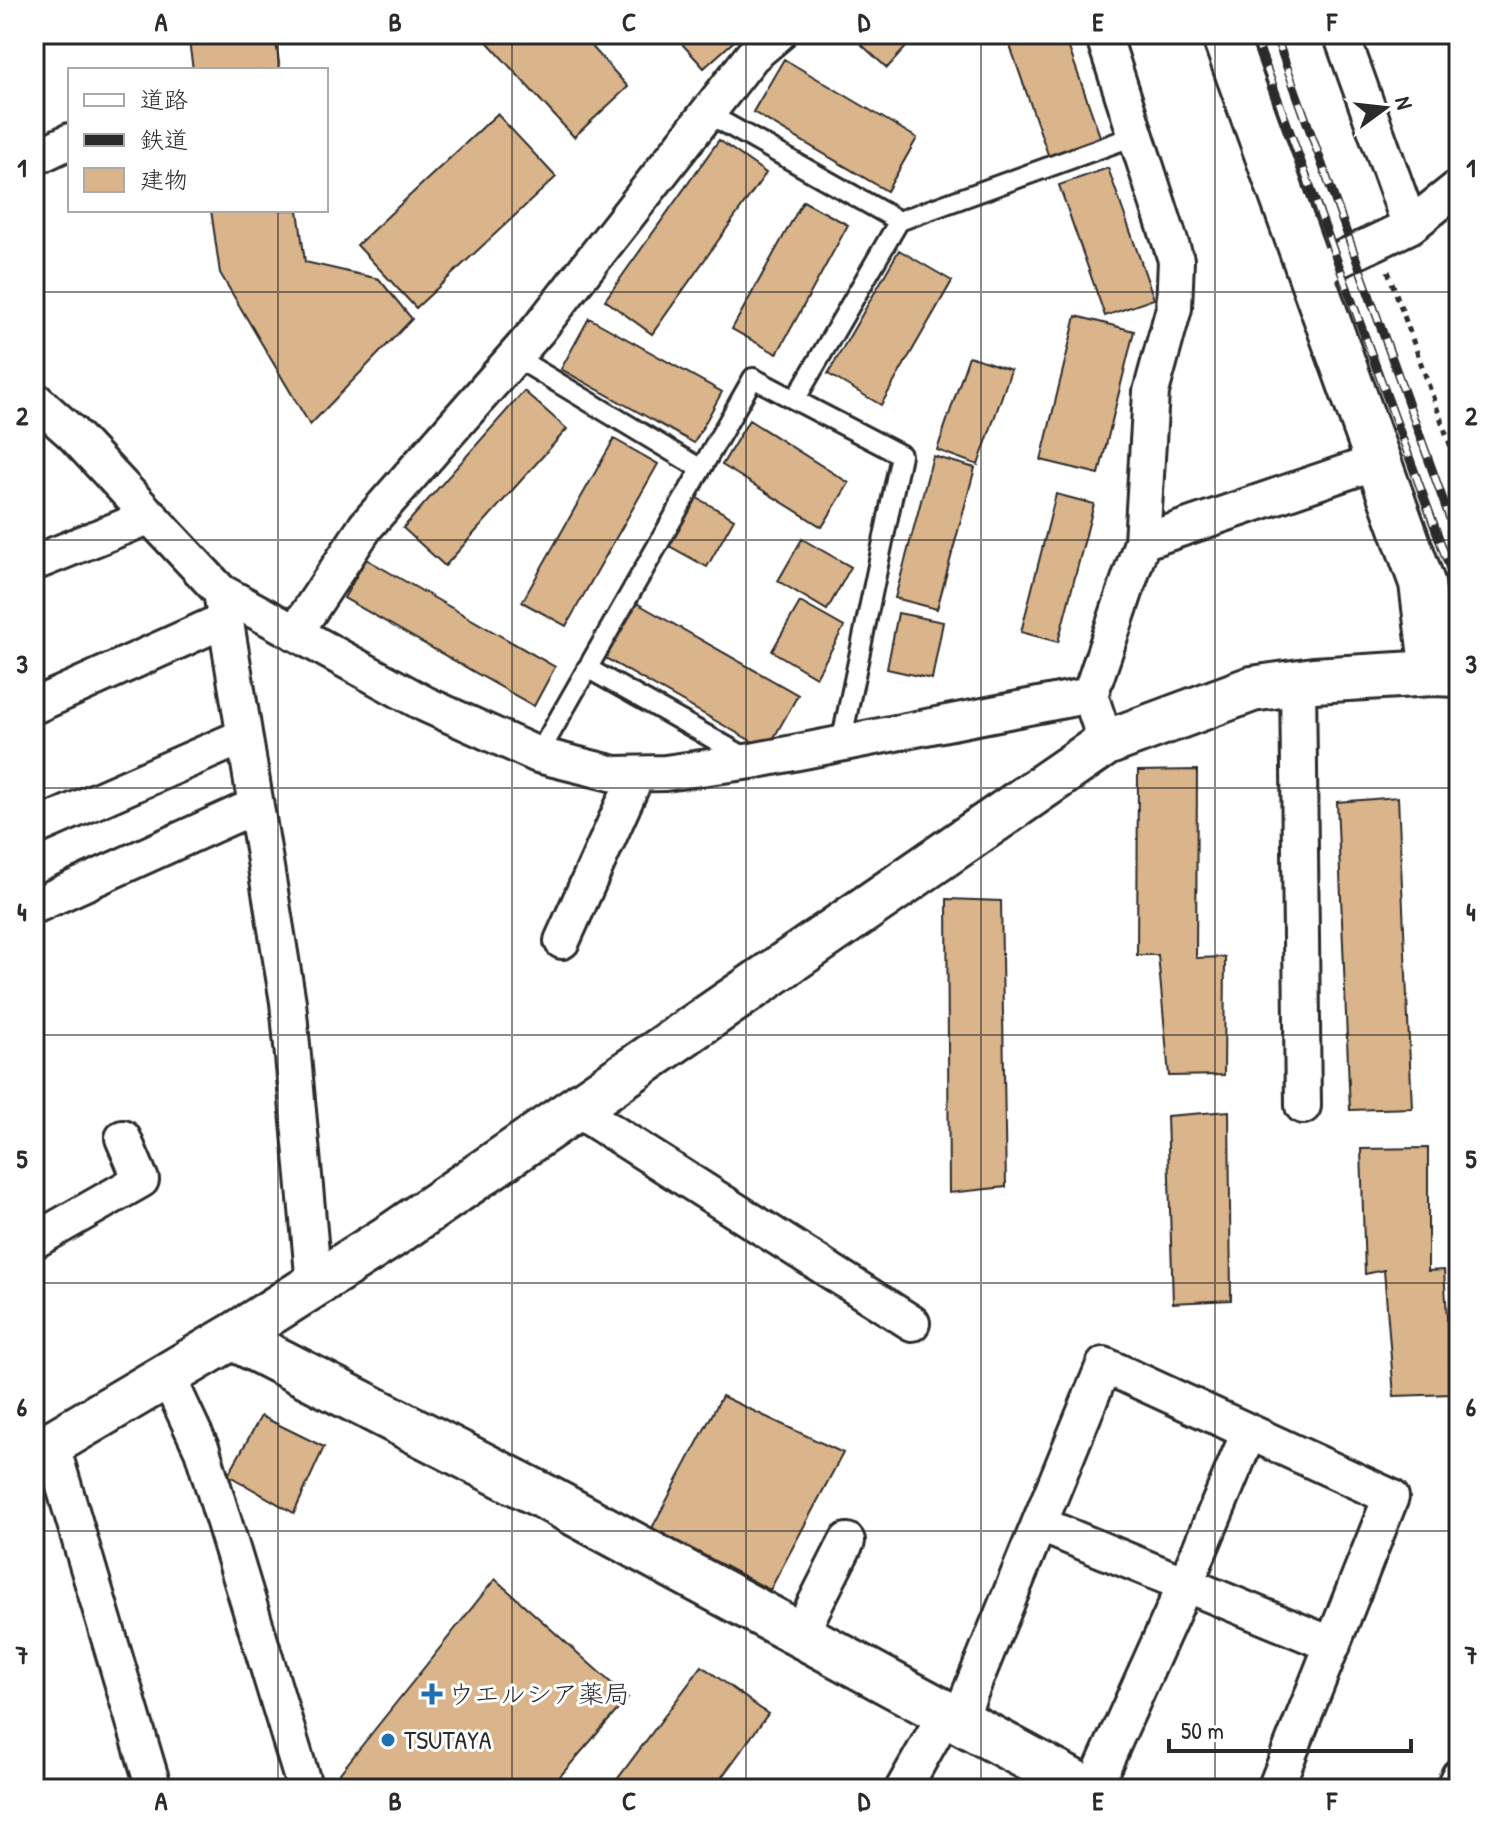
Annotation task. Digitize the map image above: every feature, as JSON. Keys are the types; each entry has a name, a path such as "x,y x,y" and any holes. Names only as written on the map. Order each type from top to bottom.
{"street":[{"path":"295,633 366,526 515,357 752,56 778,34"},
{"path":"1103,34 1176,260 1174,308 1151,392 1142,542 1090,695 1106,743"},
{"path":"154,1789 43,1448 232,1337 394,1234 1106,743 1252,689 1298,682 1446,674 1422,583 1224,34"},
{"path":"1341,34 1410,226"},
{"path":"34,158 68,142"},
{"path":"1311,273 1410,226 1459,187"},
{"path":"34,399 72,433 151,516 224,606 295,633 425,704 538,755 615,774 665,773 752,761 1090,695"},
{"path":"1142,542 1379,461"},
{"path":"34,563 151,516"},
{"path":"34,706 224,606"},
{"path":"224,606 288,1002 314,1285"},
{"path":"1298,682 1303,1106"},
{"path":"34,828 244,736"},
{"path":"562,941 637,774"},
{"path":"34,906 255,806"},
{"path":"576,1109 912,1323"},
{"path":"34,1241 141,1180 123,1138"},
{"path":"232,1337 545,1497 1086,1789"},
{"path":"903,1789 952,1716 1039,1524 1104,1365 1391,1497 1275,1789"},
{"path":"167,1375 202,1450 305,1789"},
{"path":"1093,1789 1185,1585 1249,1432"},
{"path":"1039,1524 1333,1645"},
{"path":"800,1634 847,1541"},
{"path":"1453,1789 1459,1776"}],"lane":[{"path":"707,113 899,221"},
{"path":"795,400 899,221 1137,135"},
{"path":"515,357 701,469"},
{"path":"538,755 753,378 901,455 841,743"},
{"path":"587,668 752,761"}],"building":[{"path":"188,34 275,34 280,68 193,68"},
{"path":"480,34 581,34 628,87 574,137"},
{"path":"673,34 742,34 704,68"},
{"path":"850,34 918,34 887,68"},
{"path":"1006,34 1064,34 1103,145 1051,163"},
{"path":"784,59 917,138 887,191 753,112"},
{"path":"497,114 556,177 416,308 357,245"},
{"path":"719,140 766,173 652,334 605,300"},
{"path":"1108,168 1154,299 1105,316 1059,185"},
{"path":"803,201 848,225 777,354 732,329"},
{"path":"211,212 298,212 305,262 379,279 412,319 310,425 220,273"},
{"path":"899,250 952,281 881,405 828,374"},
{"path":"1076,316 1134,331 1099,474 1041,460"},
{"path":"589,318 722,392 694,443 561,369"},
{"path":"969,356 1011,370 978,465 937,450"},
{"path":"524,391 567,429 445,566 403,528"},
{"path":"749,420 849,483 822,527 722,465"},
{"path":"614,439 658,464 566,626 522,602"},
{"path":"933,456 975,468 937,609 895,598"},
{"path":"1056,494 1094,504 1058,642 1021,632"},
{"path":"692,495 734,519 707,567 664,543"},
{"path":"802,539 851,567 827,610 778,581"},
{"path":"366,559 555,667 534,706 344,598"},
{"path":"633,601 798,695 767,750 602,656"},
{"path":"800,602 844,627 816,677 772,651"},
{"path":"898,613 943,622 932,679 887,669"},
{"path":"1197,770 1196,958 1225,957 1224,1075 1169,1076 1158,955 1137,955 1138,771"},
{"path":"1398,797 1412,1108 1350,1110 1337,802"},
{"path":"947,899 1001,901 1006,1187 949,1193"},
{"path":"1229,1111 1231,1300 1173,1303 1167,1116"},
{"path":"1428,1148 1428,1271 1444,1270 1452,1394 1394,1396 1384,1270 1365,1274 1361,1149"},
{"path":"722,1396 843,1453 770,1590 652,1528"},
{"path":"261,1416 324,1447 294,1513 228,1475"},
{"path":"495,1579 628,1698 549,1789 349,1789 336,1778"},
{"path":"702,1666 768,1714 713,1789 610,1789"}],"railway":[{"path":"1254,34 1459,593"},
{"path":"1275,34 1459,544"}],"place":[{"name":"ウエルシア薬局","path":"432,1694"},
{"name":"TSUTAYA","path":"388,1740"}]}
